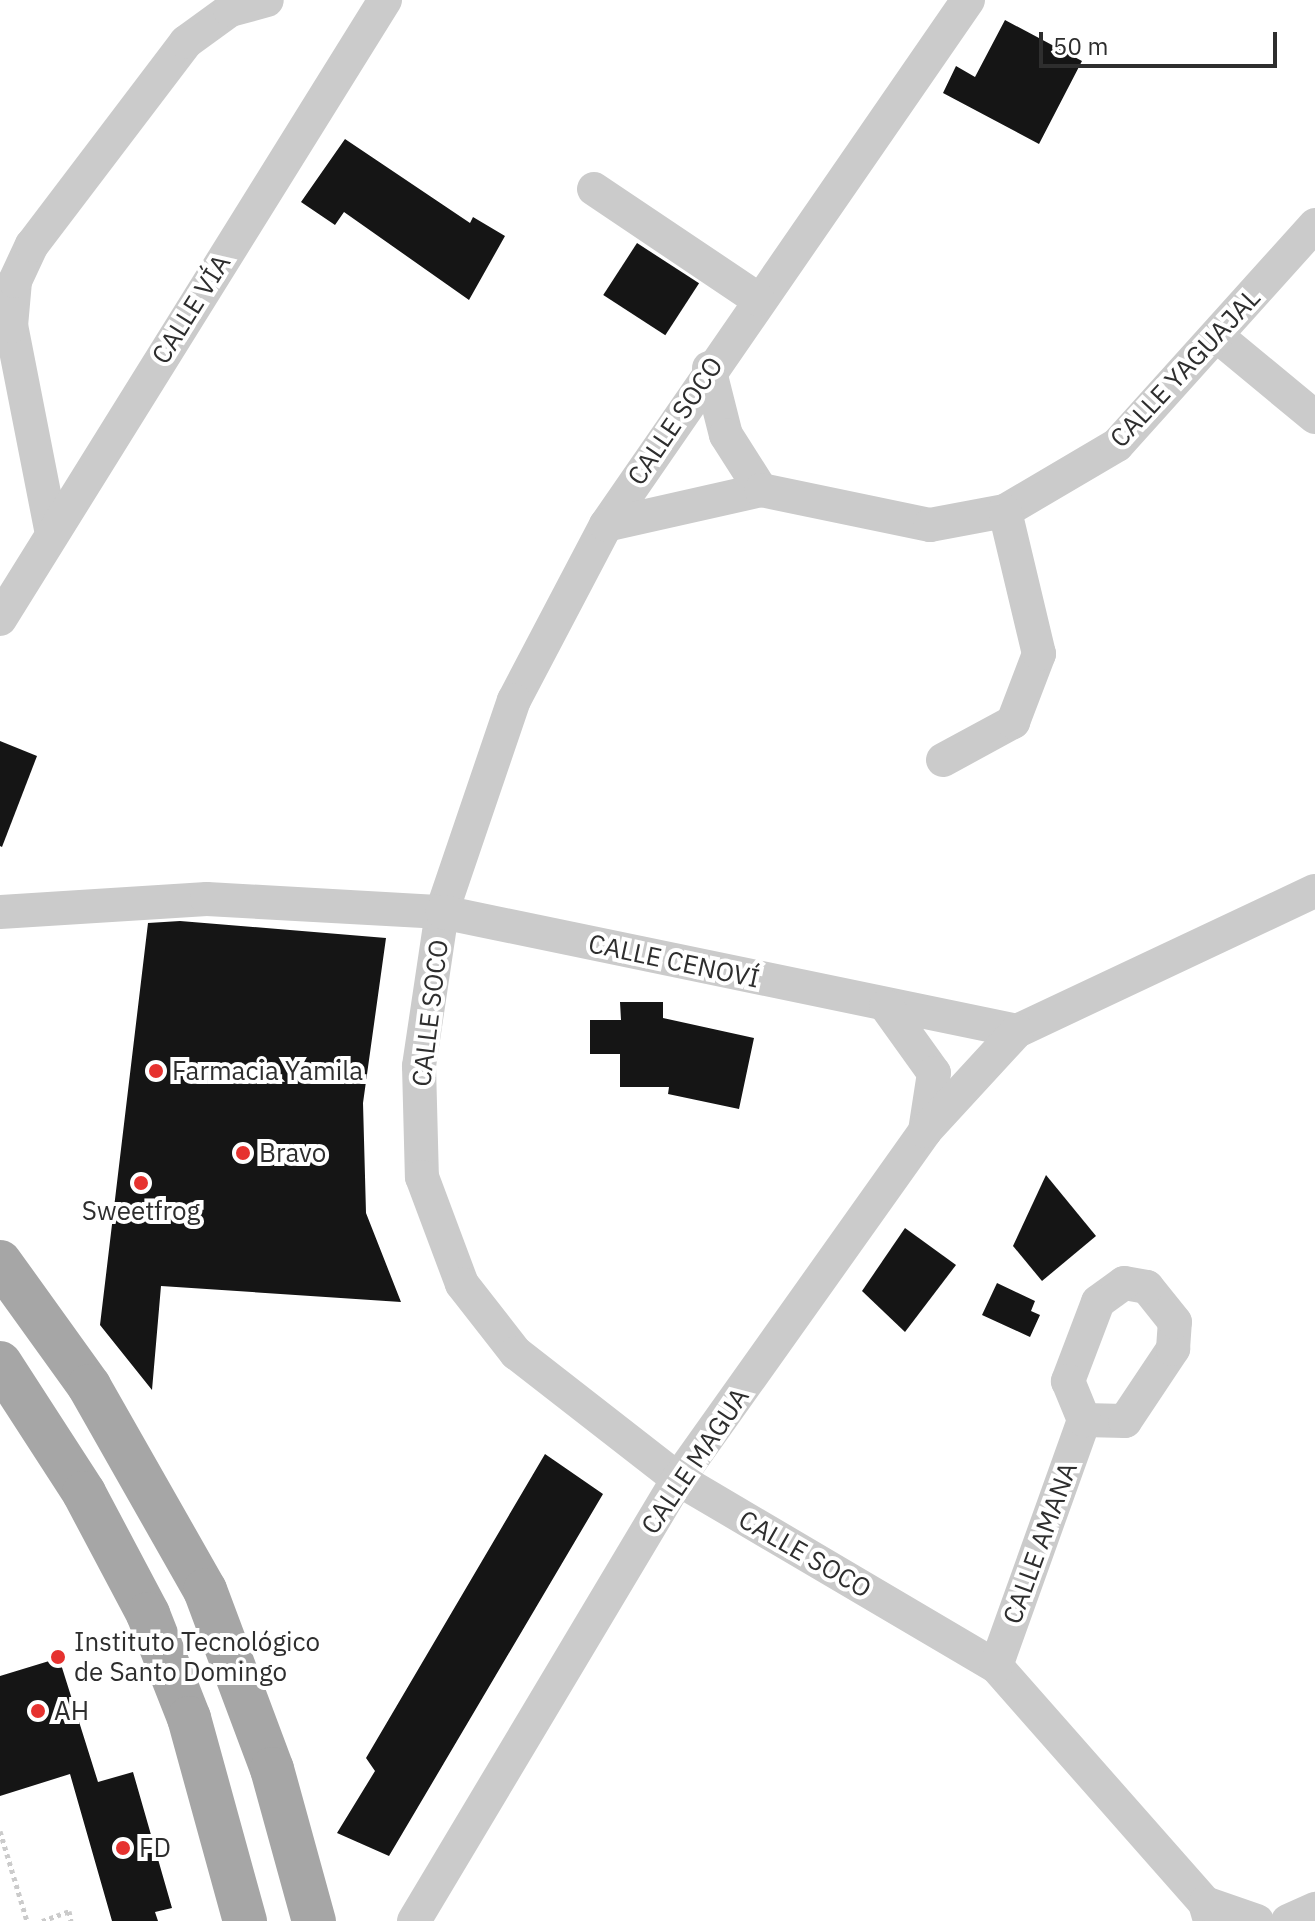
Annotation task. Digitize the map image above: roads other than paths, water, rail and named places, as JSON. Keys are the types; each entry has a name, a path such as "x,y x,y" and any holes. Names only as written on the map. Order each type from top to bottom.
{"main road":[{"path":"0,1262 89,1386 205,1590 268,1756 314,1921"},
{"path":"0,1363 84,1493 148,1614 189,1718 245,1921"}],"street":[{"path":"51,529 11,326 15,281 32,245 186,42 230,10 267,0"},
{"name":"CALLE VÍA","path":"0,619 51,529 385,0"},
{"name":"CALLE SOCO","path":"968,0 709,368 606,525 514,700 442,912 419,1066 422,1177 462,1284 516,1353 678,1479 996,1666 1208,1912 1257,1921"},
{"path":"594,189 758,299"},
{"name":"CALLE YAGUAJAL","path":"761,490 930,525 1005,511 1117,445 1315,225"},
{"path":"1217,336 1315,417"},
{"path":"606,525 761,490 726,435 709,368"},
{"path":"943,760 1013,722 1039,654 1005,511"},
{"path":"1017,1031 1315,891"},
{"name":"CALLE CENOVÍ","path":"0,912 207,899 442,912 1017,1031"},
{"path":"886,1006 934,1073 925,1131"},
{"name":"CALLE MAGUA","path":"414,1921 678,1479 925,1131 1017,1031"},
{"name":"CALLE AMANA","path":"996,1666 1084,1420"},
{"path":"1288,1921 1315,1909"}],"place":[{"name":"Farmacia Yamila","path":"156,1071"},
{"name":"Bravo","path":"243,1153"},
{"name":"Sweetfrog","path":"141,1183"},
{"name":"Instituto Tecnológico de Santo Domingo","path":"58,1657"},
{"name":"AH","path":"38,1711"},
{"name":"FD","path":"123,1848"}]}
